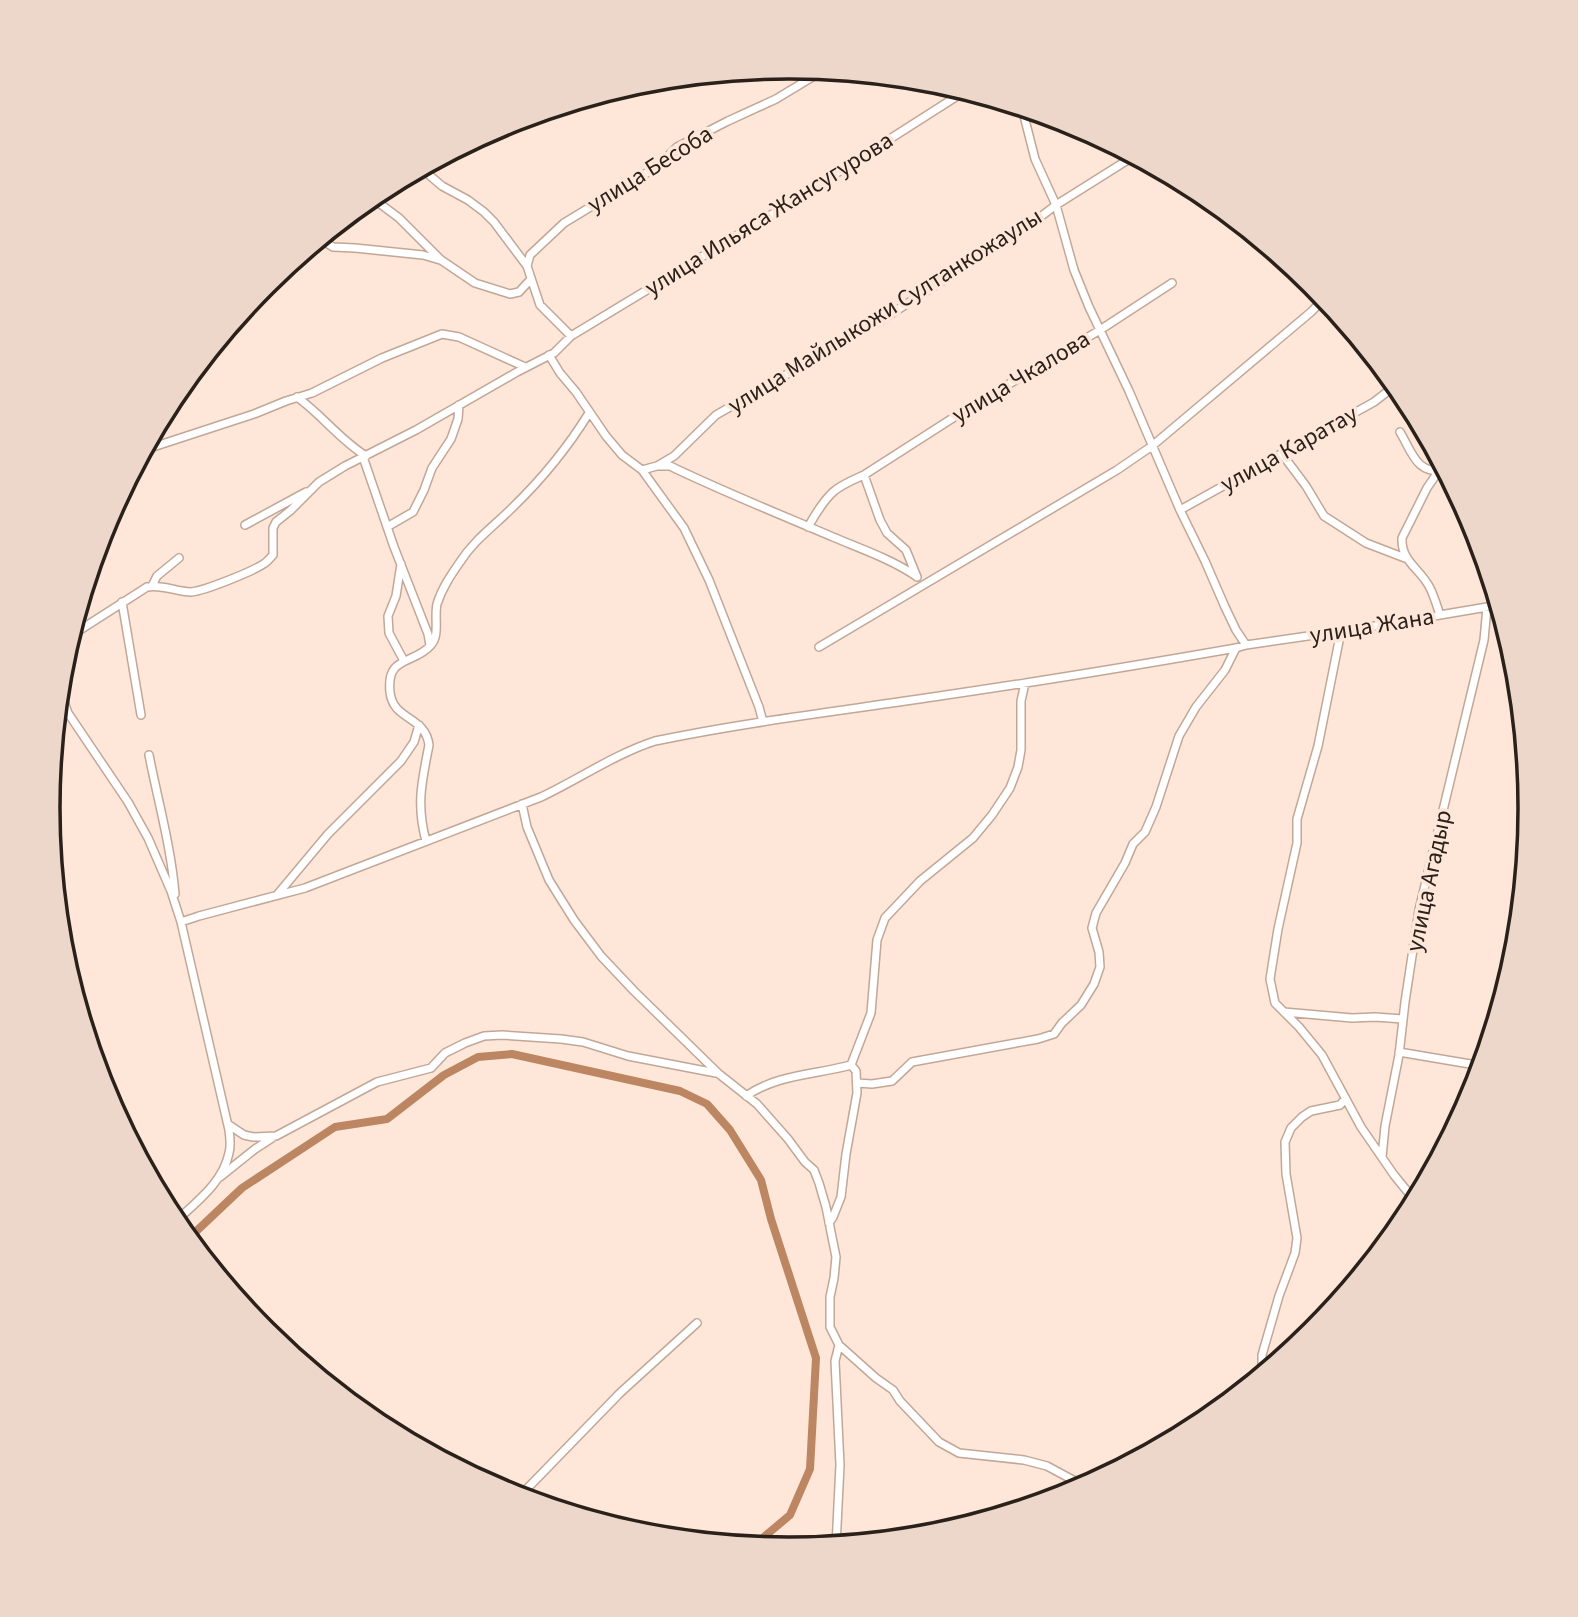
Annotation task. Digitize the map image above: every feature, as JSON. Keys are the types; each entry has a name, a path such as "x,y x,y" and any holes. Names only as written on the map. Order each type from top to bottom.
{"street":[{"name":"улица Бесоба","path":"527,266 530,256 564,223 658,166 677,147 776,99 808,80"},
{"name":"улица Ильяса Жансугурова","path":"313,489 319,482 365,456 554,353 571,336 775,213 953,98"},
{"path":"1025,119 1035,159 1056,205 1074,270 1180,510 1236,630 1246,645"},
{"name":"улица Майлыкожи Султанкожаулы","path":"642,470 657,466 674,456 716,415 888,316 1125,161"},
{"path":"429,174 484,212 502,232 527,266 540,305 571,336"},
{"path":"381,204 399,218 441,260 475,283 510,294 519,292 531,279"},
{"path":"328,244 333,247 423,255 441,260"},
{"name":"улица Чкалова","path":"808,527 819,507 833,492 1100,330 1172,283"},
{"path":"819,647 1117,470 1152,446 1317,306"},
{"path":"156,446 312,393 382,358 442,334 450,334 526,367"},
{"path":"549,355 606,436 622,455 642,470 684,528 705,570 763,722"},
{"name":"улица Каратау","path":"1180,510 1374,402 1388,391"},
{"path":"297,397 365,456 387,527 428,634 430,646"},
{"path":"387,527 413,512 432,468 451,439 458,419 459,405"},
{"path":"426,841 420,790 429,746 428,738 423,728 394,708 390,694 393,668 430,646 436,637 435,617 438,602 445,584 462,558 472,544 534,486 561,454 589,413"},
{"path":"1400,432 1418,463 1425,470 1435,471"},
{"path":"1282,454 1324,516 1366,543 1405,558 1419,572 1429,587 1440,615"},
{"path":"657,466 670,467 873,554 908,570 924,584"},
{"path":"866,473 880,520 887,533 906,550 917,577"},
{"path":"1405,558 1402,538 1427,488 1438,476"},
{"path":"245,524 313,489"},
{"path":"82,628 147,587 163,586 188,592 199,591 266,563 273,555 273,528 276,522 313,489"},
{"path":"152,586 157,576 179,558"},
{"path":"401,564 396,596 388,616 389,633 404,661"},
{"path":"122,602 141,715"},
{"name":"улица Жана","path":"181,922 305,888 522,804 641,746 674,737 1488,607"},
{"name":"улица Агадыр","path":"1382,1157 1419,910 1484,640 1488,607"},
{"path":"1341,631 1318,746 1297,819 1297,843 1270,979 1275,1003 1322,1055 1361,1127 1409,1193"},
{"path":"857,1083 891,1081 912,1062 1026,1042 1054,1034 1081,1005 1094,984 1100,967 1092,928 1097,913 1125,863 1127,854 1145,832 1179,736 1196,707 1225,670 1236,648"},
{"path":"851,1065 871,1013 877,940 885,918 920,881 974,838 1010,788 1021,750 1021,701 1025,683"},
{"path":"67,709 128,802 148,838 171,891 181,922 228,1124 229,1153 218,1179 183,1215"},
{"path":"276,895 328,834 401,761 414,742 419,725"},
{"path":"149,755 171,856 175,905"},
{"path":"522,804 527,827 549,880 601,956 719,1074 757,1104 814,1170 820,1183 836,1257 830,1297 830,1327 839,1345 893,1390 939,1443 959,1453 1047,1465 1073,1480"},
{"path":"1284,1012 1352,1018 1403,1018"},
{"path":"218,1179 276,1136 377,1082 431,1068 445,1053 484,1037 502,1035 583,1042 628,1056 719,1074"},
{"path":"1399,1052 1472,1064"},
{"path":"829,1223 841,1197 857,1093 856,1071 851,1065"},
{"path":"746,1097 757,1088 784,1078 851,1065"},
{"path":"1262,1363 1262,1355 1295,1253 1297,1238 1286,1174 1285,1142 1291,1128 1301,1117 1311,1111 1340,1105 1345,1098"},
{"path":"228,1124 244,1135 276,1136"},
{"path":"527,1489 620,1393 696,1323"},
{"path":"837,1536 841,1465 835,1361 839,1345"}],"waterway":[{"path":"195,1232 242,1188 335,1127 387,1119 444,1075 478,1057 512,1054 680,1091 707,1104 730,1130 761,1180 816,1358 810,1469 790,1515 764,1537"}]}
